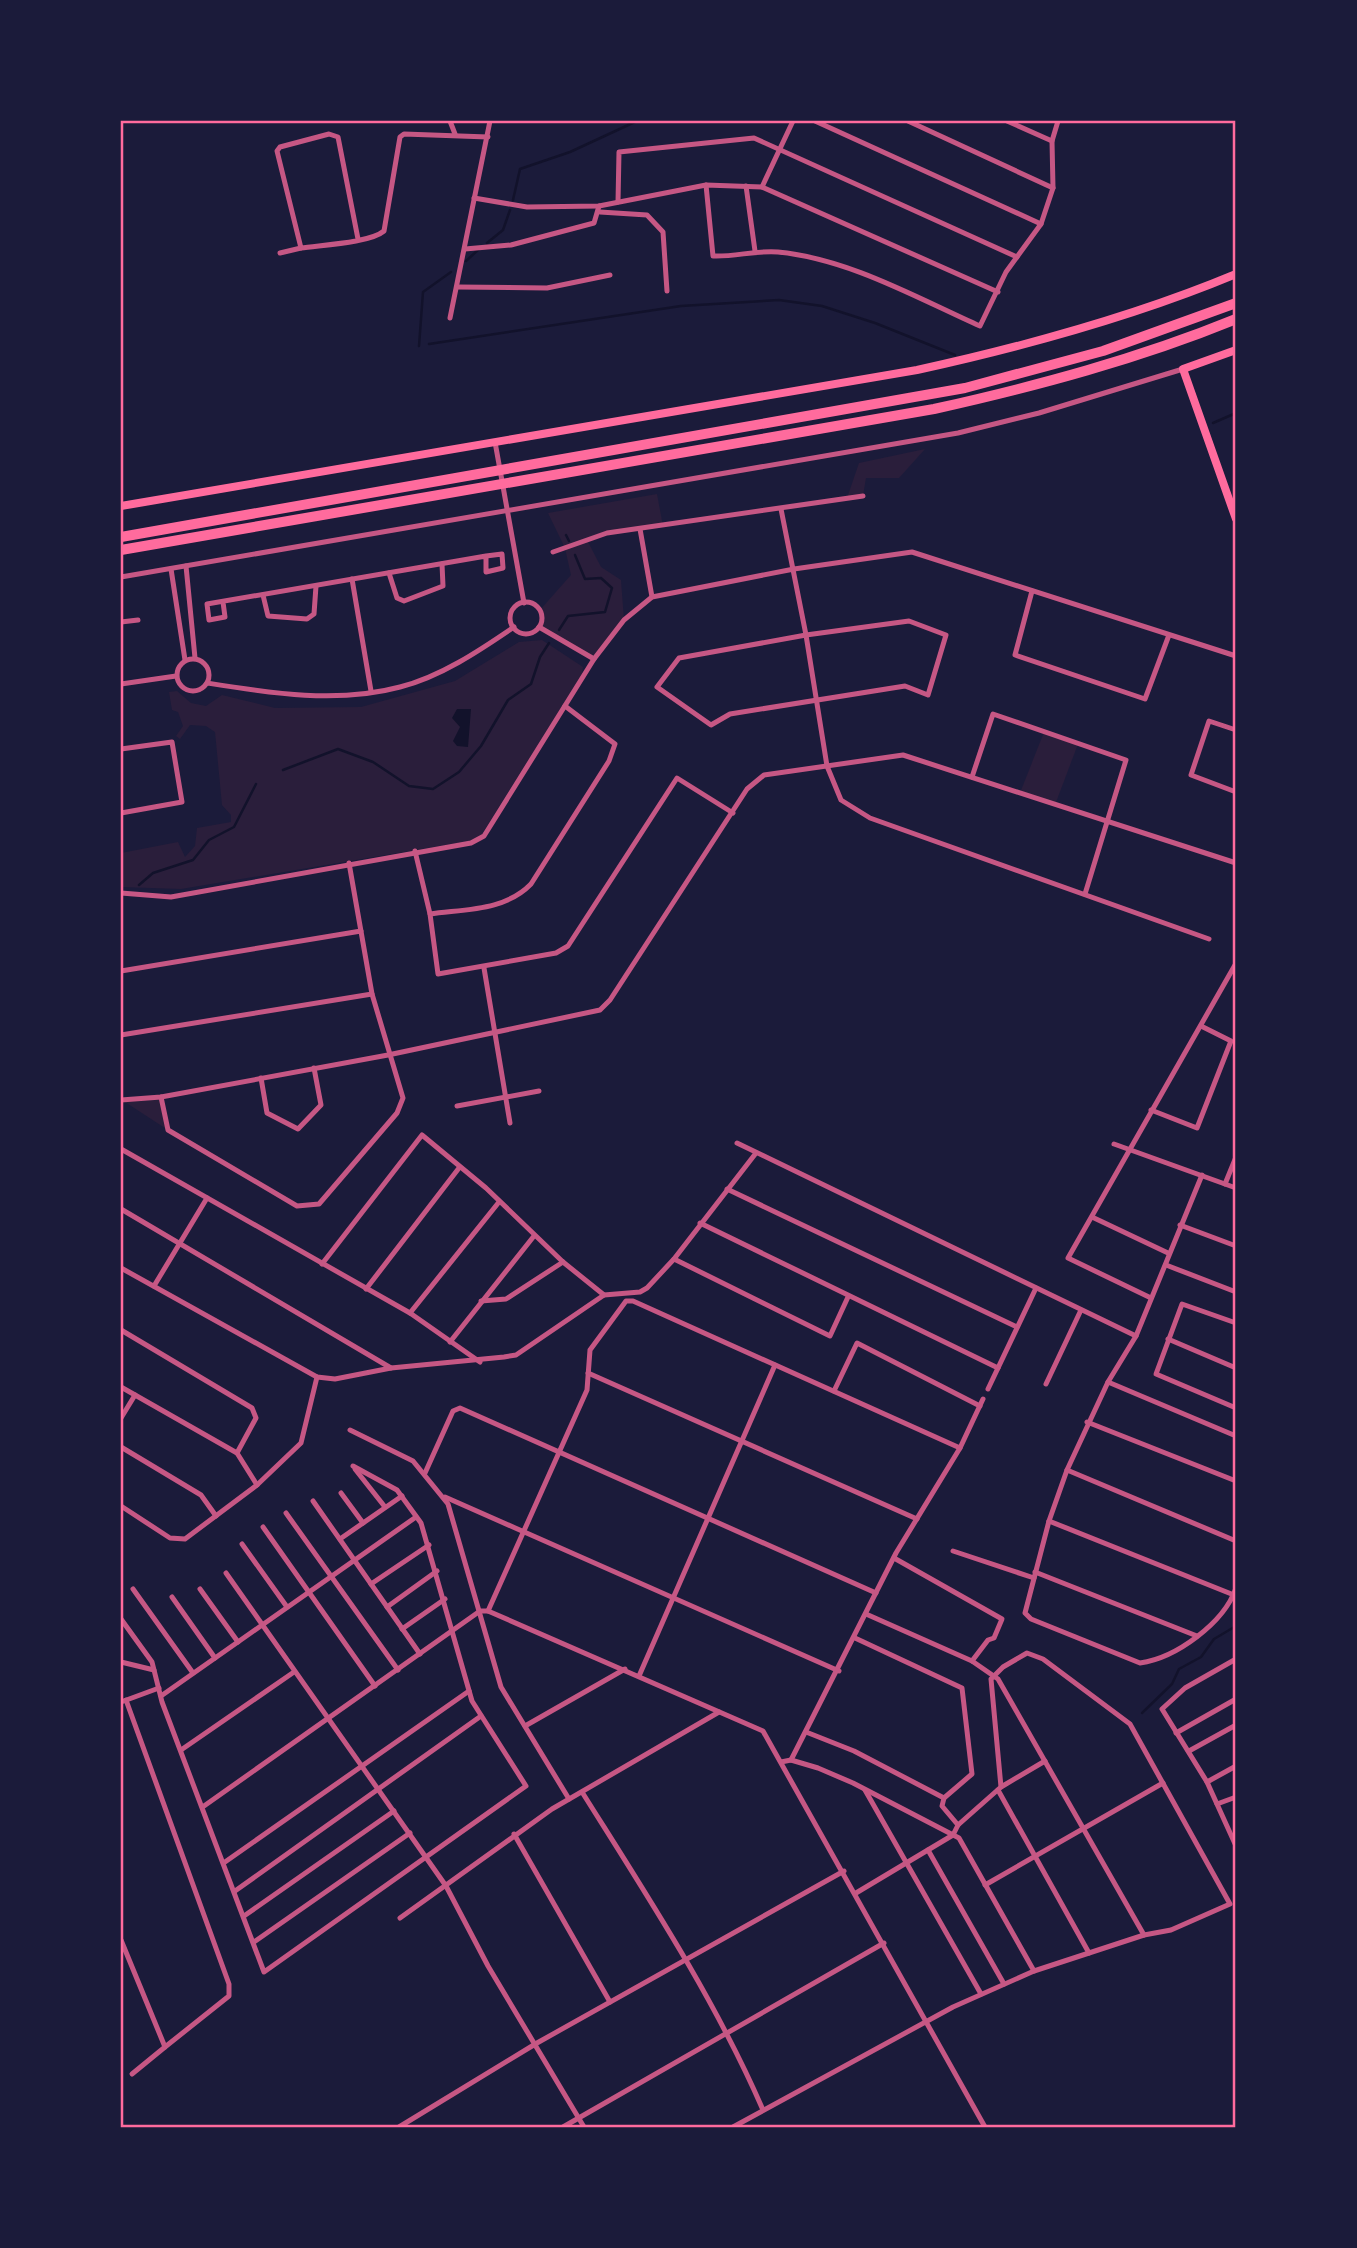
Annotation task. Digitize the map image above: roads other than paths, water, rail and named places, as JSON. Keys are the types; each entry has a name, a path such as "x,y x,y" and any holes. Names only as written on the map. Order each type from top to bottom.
{"highway":[{"path":"121,537 965,388 1103,351 1236,303"},
{"path":"121,550 848,425 1010,392 1122,360 1236,319"},
{"path":"121,528 137,533"}],"main road":[{"path":"121,506 917,370 1008,350 1099,324 1236,274"},
{"path":"1236,350 1184,369 1236,519"}],"street":[{"path":"450,121 455,134"},
{"path":"450,318 488,137 489,121"},
{"path":"762,187 793,121"},
{"path":"815,121 1041,224"},
{"path":"908,121 1053,188"},
{"path":"1007,121 1052,141"},
{"path":"706,185 713,256 754,251 839,264 980,326 1006,272 1041,224 1053,188 1052,141 1058,121"},
{"path":"280,253 358,239 384,231 400,137 409,132 488,137"},
{"path":"301,248 277,151 284,145 329,134 338,136 358,239"},
{"path":"618,202 619,152 754,138 1017,257"},
{"path":"465,249 510,245 594,223 599,209 618,202 706,185 762,187 998,292"},
{"path":"746,186 754,251"},
{"path":"474,198 527,207 599,209 647,215 663,232 667,291"},
{"path":"458,287 547,288 610,275"},
{"path":"121,577 958,433 1039,413 1184,369"},
{"path":"495,442 524,603"},
{"path":"553,552 607,533 863,496"},
{"path":"780,509 794,569 828,766 841,800 870,818 1209,939"},
{"path":"640,529 652,597"},
{"path":"121,893 171,897 471,843 484,836 594,659 624,620 652,597 794,569 912,552 1236,656"},
{"path":"223,602 486,556"},
{"path":"389,573 397,598 404,601 443,586 442,564"},
{"path":"186,566 195,658"},
{"path":"171,569 186,660"},
{"path":"352,579 371,691"},
{"path":"263,595 268,616 307,620 314,614 316,586"},
{"path":"1032,591 1015,655 1145,699 1169,635"},
{"path":"524,603 533,604 540,610 542,619 539,627 527,634 514,628 512,612 524,603"},
{"path":"121,622 138,620"},
{"path":"909,621 946,635 928,695 905,685 730,714 711,725 657,687 679,658 806,635 909,621"},
{"path":"539,627 594,659"},
{"path":"207,683 293,695 400,687 458,662 514,628"},
{"path":"195,658 208,667 207,683 198,691 189,691 179,684 176,676 179,666 186,660 195,658"},
{"path":"121,684 176,676"},
{"path":"430,914 503,904 519,897 531,884 609,761 615,744 565,706"},
{"path":"972,777 993,714 1126,760 1085,894"},
{"path":"1236,730 1209,721 1191,775 1236,792"},
{"path":"121,749 172,741 182,802 121,813"},
{"path":"121,1100 161,1097 261,1079 600,1010 610,1000 747,789 764,775 903,755 1236,863"},
{"path":"415,851 430,914 438,974 484,968 556,953 568,946 677,778 733,813"},
{"path":"161,1097 168,1130 298,1206 319,1204 397,1113 403,1098 372,994 349,863"},
{"path":"121,971 360,931"},
{"path":"1151,1298 1068,1258 1235,965"},
{"path":"484,968 510,1123"},
{"path":"121,1035 372,994"},
{"path":"1151,1110 1197,1128 1231,1041 1201,1026"},
{"path":"261,1079 267,1113 298,1129 321,1104 314,1068"},
{"path":"457,1106 539,1091"},
{"path":"323,1264 422,1135 563,1262 604,1295"},
{"path":"737,1143 1136,1336"},
{"path":"1114,1144 1127,1151 1236,1188"},
{"path":"121,1149 410,1314 480,1362"},
{"path":"121,1268 317,1377 335,1379 391,1368 480,1362 516,1355 604,1295 640,1292 674,1259 756,1153"},
{"path":"1225,1184 1234,1169 1236,1157"},
{"path":"366,1289 459,1168"},
{"path":"1202,1175 1136,1336 1087,1422 1067,1470 1049,1521 1025,1613 1031,1619 1140,1663 1152,1661 1198,1636 1223,1614 1236,1588"},
{"path":"727,1189 1017,1326"},
{"path":"154,1286 207,1198"},
{"path":"410,1314 499,1202"},
{"path":"121,1209 391,1368"},
{"path":"1092,1217 1168,1253"},
{"path":"701,1223 998,1368"},
{"path":"1180,1225 1236,1246"},
{"path":"450,1342 534,1236"},
{"path":"674,1259 830,1336 848,1297"},
{"path":"481,1301 506,1299 563,1262"},
{"path":"1166,1265 1236,1292"},
{"path":"988,1389 1036,1288"},
{"path":"488,1611 587,1390 590,1350 626,1301 633,1301 960,1448"},
{"path":"1236,1323 1182,1304 1156,1374 1236,1408"},
{"path":"1046,1384 1081,1310"},
{"path":"121,1330 252,1408 256,1418 237,1453"},
{"path":"1168,1339 1236,1368"},
{"path":"834,1391 857,1343 980,1406"},
{"path":"639,1676 775,1365"},
{"path":"588,1373 917,1519"},
{"path":"121,1506 177,1541 185,1539 257,1485 301,1443 317,1377"},
{"path":"1108,1382 1236,1436"},
{"path":"121,1387 237,1453 257,1485"},
{"path":"121,1418 135,1395"},
{"path":"791,1760 839,1671 894,1558 960,1448 983,1399"},
{"path":"425,1473 453,1411 460,1408 876,1593"},
{"path":"1087,1422 1236,1481"},
{"path":"350,1430 413,1461 443,1496 469,1568 501,1687 569,1799"},
{"path":"121,1447 201,1494 216,1516"},
{"path":"121,1619 152,1662 161,1696 225,1861 264,1972 526,1786 481,1716 469,1691 437,1571 416,1517 402,1496 377,1477 353,1466 386,1507"},
{"path":"1067,1470 1236,1541"},
{"path":"341,1493 363,1523"},
{"path":"340,1539 402,1496"},
{"path":"443,1496 839,1671"},
{"path":"313,1501 420,1654"},
{"path":"286,1513 398,1670"},
{"path":"161,1696 416,1517"},
{"path":"1049,1521 1234,1595"},
{"path":"263,1527 375,1686"},
{"path":"242,1544 287,1607"},
{"path":"371,1584 429,1545"},
{"path":"953,1551 1034,1575 1198,1636"},
{"path":"894,1558 1002,1619 994,1637 988,1640 972,1661"},
{"path":"387,1606 437,1571"},
{"path":"226,1573 446,1886 488,1966 537,2043 584,2127"},
{"path":"133,1589 193,1673"},
{"path":"200,1589 238,1642"},
{"path":"172,1597 215,1658"},
{"path":"402,1629 445,1599"},
{"path":"204,1806 480,1611 488,1611 763,1731 844,1871 985,2127"},
{"path":"866,1614 972,1661 995,1675 1144,1935"},
{"path":"121,1629 131,1632"},
{"path":"855,1638 961,1688 972,1774 944,1798 942,1806 958,1825"},
{"path":"733,2127 981,1994 1034,1971 1089,1953 1144,1935 1171,1930 1230,1904 1130,1724 1043,1659 1027,1653 995,1675 990,1687 1000,1789 1089,1953"},
{"path":"1236,1659 1185,1688 1162,1709 1208,1782 1236,1846"},
{"path":"121,1662 154,1670"},
{"path":"525,1726 625,1670"},
{"path":"181,1750 294,1672"},
{"path":"132,2074 217,2007 230,1991 123,1701 159,1688"},
{"path":"225,1861 469,1691"},
{"path":"1176,1733 1236,1699"},
{"path":"400,1919 514,1834 719,1712"},
{"path":"235,1891 481,1716"},
{"path":"1189,1751 1236,1725"},
{"path":"806,1732 854,1751 944,1798"},
{"path":"781,1762 791,1760 864,1789 959,1838 1034,1971"},
{"path":"856,1893 953,1835 958,1825 1000,1789 1045,1761"},
{"path":"1208,1782 1236,1766"},
{"path":"985,1885 1163,1783"},
{"path":"864,1789 981,1994"},
{"path":"582,1792 684,1961 763,2110"},
{"path":"1217,1804 1236,1797"},
{"path":"244,1916 394,1811"},
{"path":"1227,1828 1236,1824"},
{"path":"254,1942 410,1833"},
{"path":"514,1834 610,2002"},
{"path":"928,1850 1004,1984"},
{"path":"399,2127 537,2043 844,1871"},
{"path":"121,1940 165,2047"},
{"path":"563,2127 884,1943"}],"waterway":[{"path":"513,200 520,169 570,152 637,121"},
{"path":"487,243 503,230 510,210"},
{"path":"466,261 478,250"},
{"path":"419,346 423,292 451,272"},
{"path":"429,344 681,306 779,300 822,306 875,323 955,355"},
{"path":"1213,423 1236,413"},
{"path":"566,535 569,541"},
{"path":"559,630 568,616 605,612 612,588 601,578 585,579 575,555"},
{"path":"283,770 338,749 373,762 409,786 433,789 459,772 481,746 508,700 531,684 540,657 549,643"},
{"path":"139,885 153,873 193,860 209,840 234,827 256,784"},
{"path":"1142,1713 1172,1684 1179,1669 1201,1657 1214,1639 1236,1626"}]}
